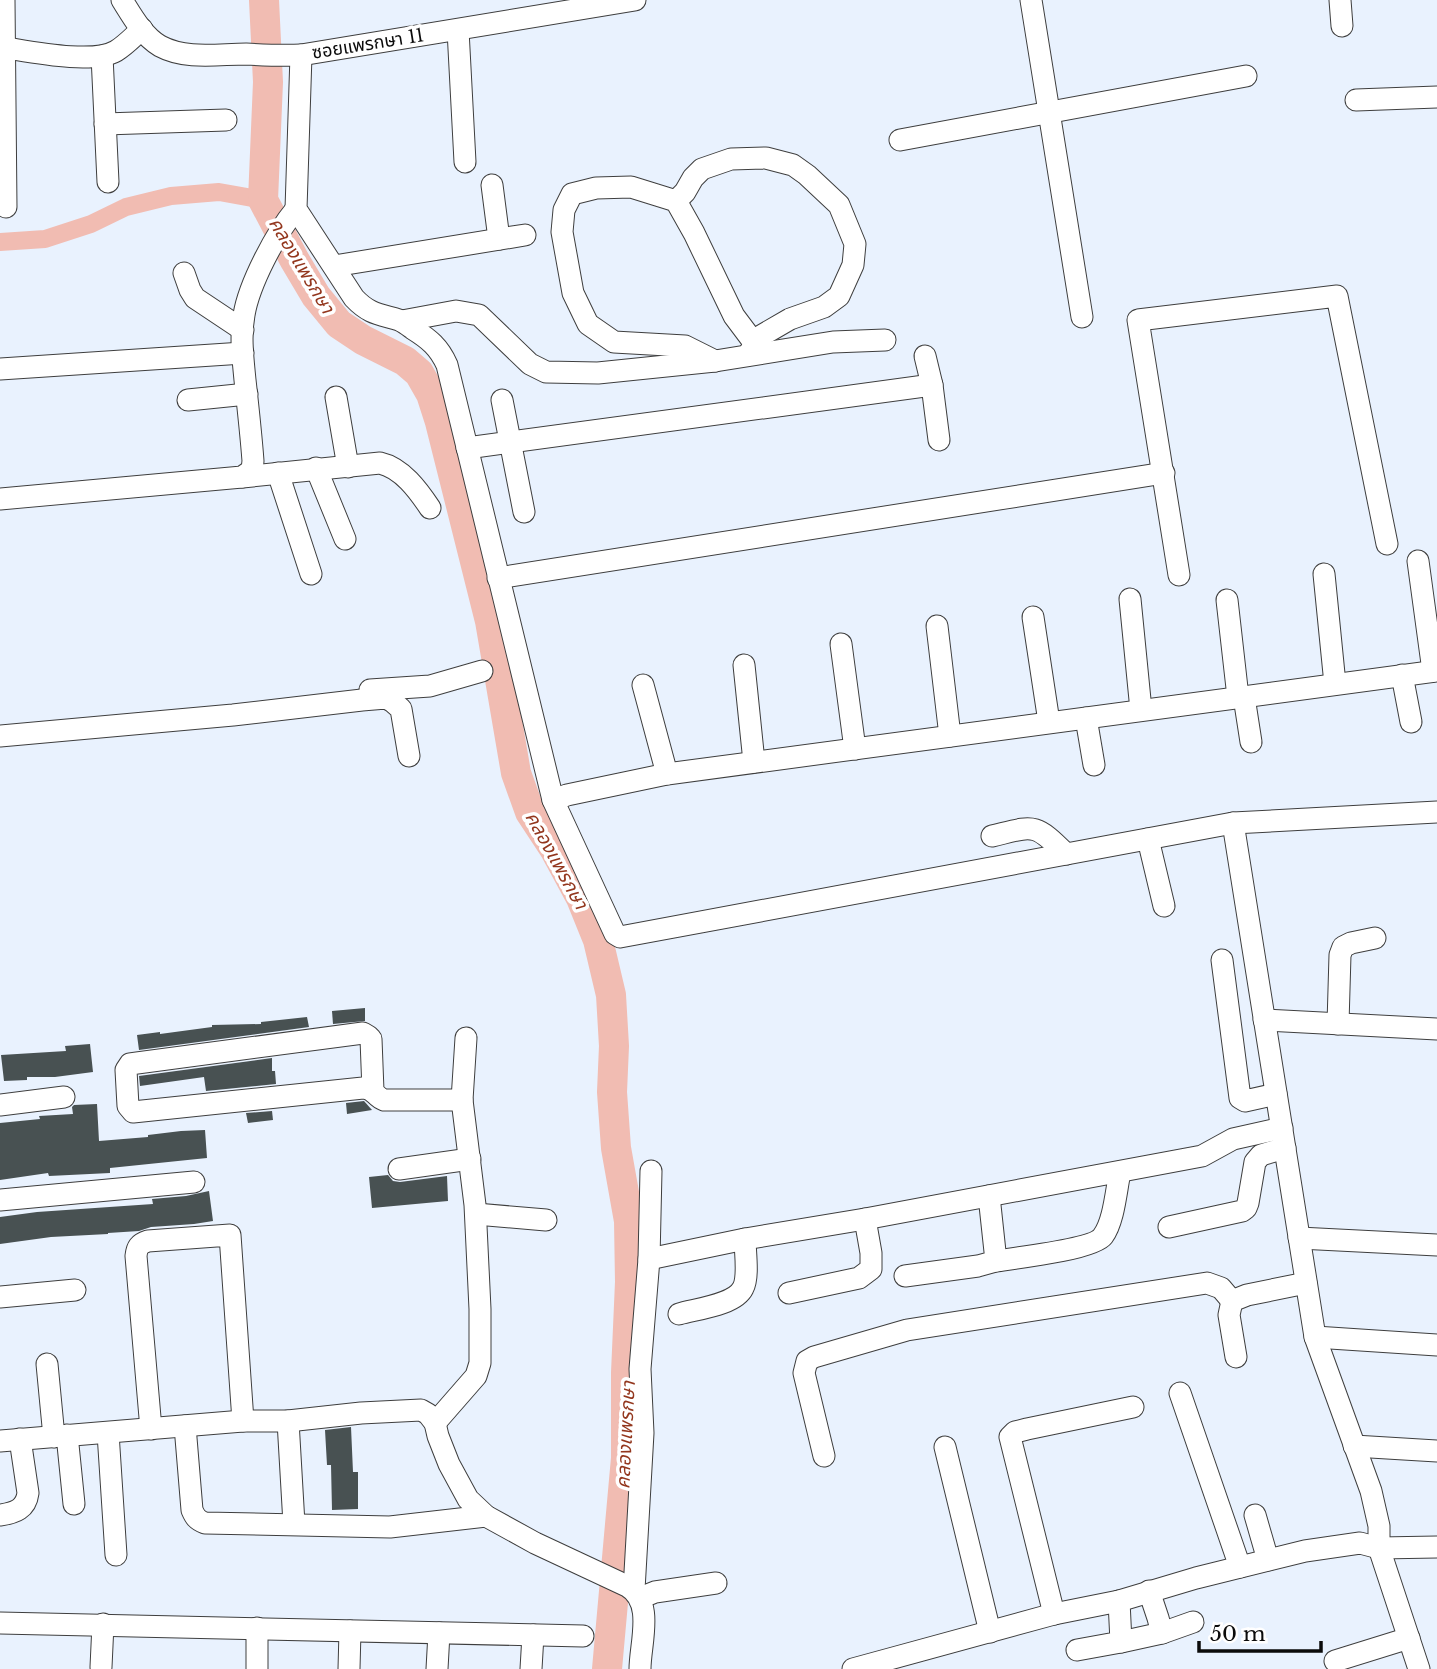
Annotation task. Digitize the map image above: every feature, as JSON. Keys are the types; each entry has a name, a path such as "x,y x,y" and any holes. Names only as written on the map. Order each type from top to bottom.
{"street":[{"path":"4,0 2,157 6,207"},
{"name":"ซอยแพรกษา 11","path":"122,0 142,29 159,45 178,53 201,55 292,55 457,30 534,8 635,0"},
{"path":"1031,0 1082,317"},
{"path":"1340,0 1342,26"},
{"path":"2,47 42,55 102,56 116,51 142,29"},
{"path":"457,30 465,162"},
{"path":"242,477 252,470 253,461 243,353 244,316 253,286 266,258 291,215 292,55"},
{"path":"102,56 108,182"},
{"path":"900,140 1245,75"},
{"path":"1356,100 1437,97"},
{"path":"105,124 226,120"},
{"path":"676,201 702,169 731,159 766,159 793,165 839,205 855,244 853,265 839,296 824,307 790,319 759,337 751,349"},
{"path":"492,185 499,239"},
{"path":"715,361 685,346 614,342 588,324 573,293 562,232 564,210 572,194 596,188 631,187 676,201 751,349"},
{"path":"291,215 334,266 354,299 364,309 402,321 442,352 552,800 611,929 620,937 1233,823 1437,812"},
{"path":"334,266 525,235"},
{"path":"184,272 195,298 243,330"},
{"path":"1180,575 1138,320 1337,296 1387,544"},
{"path":"402,321 456,311 479,315 530,364 546,372 598,373 715,361 751,349 780,352 833,342 885,340"},
{"path":"0,369 243,353"},
{"path":"925,356 932,385 939,440"},
{"path":"467,448 932,385"},
{"path":"188,400 247,394"},
{"path":"337,397 348,467"},
{"path":"502,400 524,512"},
{"path":"0,499 380,463 388,465 409,480 430,508"},
{"path":"316,468 345,539"},
{"path":"278,473 310,574"},
{"path":"498,578 1164,473"},
{"path":"552,800 667,774 1435,671 1418,561"},
{"path":"1324,574 1335,684"},
{"path":"1130,599 1141,710"},
{"path":"1227,600 1241,697 1251,742"},
{"path":"1033,617 1049,723"},
{"path":"937,626 950,736"},
{"path":"841,644 855,749"},
{"path":"744,665 754,762"},
{"path":"338,702 356,691 430,686 482,671"},
{"path":"1402,675 1411,722"},
{"path":"643,685 667,774"},
{"path":"0,736 386,698 401,709 409,756"},
{"path":"1086,718 1094,765"},
{"path":"1233,823 1315,1337 1374,1503 1380,1526 1379,1548 1419,1669"},
{"path":"992,836 1030,828 1048,836 1066,854"},
{"path":"1148,839 1164,906"},
{"path":"1338,1024 1340,955 1343,947 1375,938"},
{"path":"1222,960 1240,1098 1245,1101 1276,1094"},
{"path":"1264,1020 1437,1029"},
{"path":"373,1091 371,1039 363,1033 130,1064 126,1069 128,1106 133,1112 350,1088 369,1088 384,1100 462,1100"},
{"path":"435,1423 476,1376 480,1363 476,1214 462,1100 466,1038"},
{"path":"0,1105 64,1097"},
{"path":"649,1259 1202,1156 1233,1139 1283,1138"},
{"path":"1169,1227 1246,1208 1255,1162 1283,1138"},
{"path":"398,1169 470,1159"},
{"path":"640,1669 644,1618 634,1591 643,1433 640,1369 649,1259 651,1171"},
{"path":"905,1276 978,1266 1083,1246 1101,1240 1108,1227 1120,1172"},
{"path":"0,1200 194,1182"},
{"path":"989,1196 996,1261"},
{"path":"476,1214 546,1220"},
{"path":"789,1293 859,1278 871,1269 865,1219"},
{"path":"151,1429 136,1256 137,1247 148,1241 230,1235 243,1421"},
{"path":"1299,1238 1437,1245"},
{"path":"679,1314 734,1299 744,1288 745,1239"},
{"path":"824,1456 804,1373 807,1361 814,1357 907,1330 1207,1283 1221,1288 1232,1301"},
{"path":"1232,1301 1247,1295 1306,1283"},
{"path":"0,1297 75,1290"},
{"path":"1232,1301 1229,1315 1236,1357"},
{"path":"1315,1337 1437,1345"},
{"path":"47,1364 74,1504"},
{"path":"1181,1393 1240,1567"},
{"path":"1055,1614 1010,1437 1015,1432 1027,1429 1133,1407"},
{"path":"0,1515 20,1510 28,1493 10,1440 421,1410 435,1423 460,1486 468,1499 486,1516 634,1591 668,1590 716,1583"},
{"path":"288,1421 294,1524"},
{"path":"185,1426 192,1510 199,1521 205,1523 404,1526 486,1516"},
{"path":"108,1433 116,1555"},
{"path":"1354,1446 1437,1451"},
{"path":"945,1447 990,1632"},
{"path":"1255,1515 1268,1560"},
{"path":"853,1669 1055,1614 1119,1601 1305,1551 1360,1543 1379,1548 1437,1547"},
{"path":"1149,1591 1161,1633"},
{"path":"1119,1601 1122,1642"},
{"path":"1077,1650 1161,1633 1193,1622"},
{"path":"0,1623 583,1636"},
{"path":"101,1667 103,1624"},
{"path":"257,1628 257,1669"},
{"path":"349,1669 350,1630"},
{"path":"437,1669 439,1633"},
{"path":"531,1669 533,1635"},
{"path":"1335,1661 1409,1638"}],"building":[{"path":"365,1008 365,1021 333,1024 332,1011"},
{"path":"307,1017 309,1027 139,1050 137,1035 212,1025 261,1024"},
{"path":"90,1044 93,1072 4,1081 1,1055 66,1051 65,1046"},
{"path":"272,1058 276,1084 206,1091 204,1077 140,1086 139,1076"},
{"path":"364,1101 372,1110 347,1114 346,1103"},
{"path":"97,1104 99,1141 205,1130 207,1158 110,1168 110,1173 49,1176 48,1173 0,1180 0,1123 40,1119 39,1116 73,1114 74,1105"},
{"path":"272,1111 273,1120 248,1123 246,1113"},
{"path":"388,1175 393,1181 400,1182 447,1176 448,1201 372,1208 369,1177"},
{"path":"209,1191 213,1221 0,1244 0,1217 153,1204 152,1199"},
{"path":"351,1427 353,1472 358,1472 358,1509 332,1510 331,1465 327,1465 325,1430"}],"waterway":[{"name":"คลองแพรกษา","path":"264,0 268,82 263,200 316,296 339,324 363,340 405,361 419,373 431,394 490,621 516,773 530,812 555,850 581,898 598,940 611,995 614,1046 612,1092 616,1148 629,1221 630,1282 626,1458 607,1669"},
{"path":"0,242 45,239 91,224 126,207 171,196 219,192 263,200"}]}
